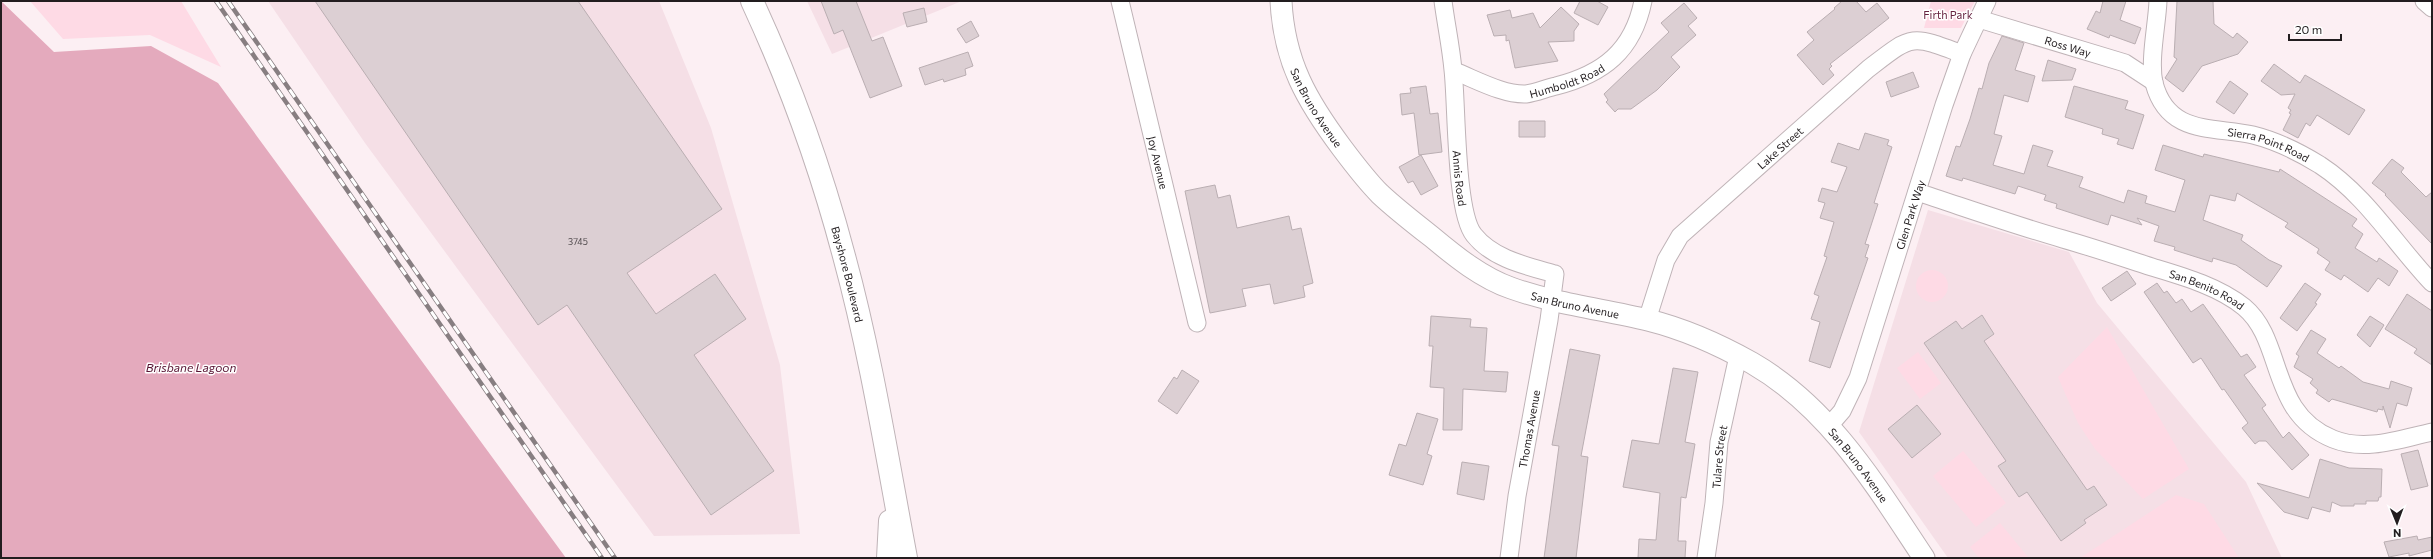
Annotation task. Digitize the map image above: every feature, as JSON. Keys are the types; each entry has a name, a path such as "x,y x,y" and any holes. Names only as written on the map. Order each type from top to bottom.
{"main road":[{"name":"Bayshore Boulevard","path":"752,1 794,99 839,238 858,309 906,558"},
{"path":"888,558 891,480"}],"street":[{"name":"Joy Avenue","path":"1120,1 1196,323"},
{"name":"San Bruno Avenue","path":"1281,1 1287,49 1297,77 1325,126 1377,192 1452,254 1486,276 1510,288 1552,300 1647,320 1681,330 1738,356 1794,392 1829,426 1869,476 1924,558"},
{"name":"Annis Road","path":"1443,1 1454,71 1463,204 1473,235 1492,252 1518,263 1555,274 1552,300"},
{"name":"Humboldt Road","path":"1454,71 1504,90 1526,94 1576,81 1600,70 1629,42 1641,14 1643,1"},
{"name":"Glen Park Way","path":"1829,426 1842,411 1858,378 1962,54 1987,1"},
{"name":"Sierra Point Road","path":"2158,1 2154,82 2159,95 2169,109 2190,125 2207,130 2242,133 2266,139 2298,152 2324,168 2339,179 2384,224 2413,263 2432,283"},
{"path":"2424,1 2432,8"},
{"name":"Ross Way","path":"1979,18 2125,63 2154,82"},
{"name":"Lake Street","path":"1647,320 1666,260 1680,236 1868,69 1900,44 1914,40 1928,41 1962,54"},
{"name":"San Benito Road","path":"1917,192 2188,278 2236,302 2251,314 2266,340 2280,381 2290,402 2308,422 2332,439 2348,444 2365,445 2432,432"},
{"name":"Thomas Avenue","path":"1509,558 1517,496 1552,300"},
{"name":"Tulare Street","path":"1706,558 1714,503 1719,442 1738,356"}],"shaded area":[{"path":"268,1 659,1 711,128 780,365 800,534 654,536 365,143"},
{"path":"807,1 962,1 832,54"},
{"path":"1928,210 2069,252 2097,303 2246,482 2282,558 1948,558 1859,432"}],"green space":[{"path":"30,1 181,1 221,67 150,35 63,39"},
{"name":"Firth Park","path":"1931,1 1975,1 1961,28 1924,28"},
{"path":"1929,270 1935,270 1944,274 1948,286 1944,298 1935,302 1929,302 1920,298 1916,289 1916,283 1920,274"},
{"path":"2107,327 2189,469 2143,499 2095,449 2078,423 2058,377"},
{"path":"1918,352 1941,383 1920,399 1897,368"},
{"path":"1963,451 2006,503 1976,527 1933,476"},
{"path":"2176,495 2204,504 2239,558 2080,558"},
{"path":"2000,523 2028,557 1979,558 1970,547"}],"water":[{"name":"Brisbane Lagoon","path":"1,1 54,52 151,46 218,83 566,558 1,558"}],"building":[{"path":"315,1 578,1 722,209 627,273 656,314 715,274 746,319 694,355 774,471 711,515 567,305 538,325"},
{"path":"821,1 856,1 872,41 883,37 902,86 870,98 843,30 834,34"},
{"path":"1580,1 1597,1 1608,7 1598,25 1574,13"},
{"path":"1842,1 1856,1 1866,12 1877,3 1889,18 1830,64 1832,66 1829,69 1834,75 1823,85 1797,55 1814,40 1807,32 1835,9 1834,8"},
{"path":"2103,1 2126,1 2120,20 2141,28 2135,44 2110,35 2109,38 2087,29 2096,11 2100,13"},
{"path":"2177,1 2213,1 2214,24 2233,38 2237,33 2248,42 2238,54 2202,66 2183,92 2165,78 2177,59 2174,57"},
{"path":"1684,3 1697,18 1688,26 1696,35 1671,57 1680,67 1657,90 1631,109 1618,109 1615,112 1606,102 1608,100 1604,94 1669,32 1661,23"},
{"path":"1561,7 1579,24 1574,31 1574,41 1548,42 1558,61 1515,68 1509,40 1506,41 1506,35 1494,36 1487,15 1510,10 1512,18 1533,13 1540,28"},
{"path":"924,8 927,22 907,27 903,13"},
{"path":"971,21 979,36 966,43 957,29"},
{"path":"2002,36 2024,43 2015,70 2035,76 2028,102 2004,95 1994,134 2002,136 1993,165 2024,174 2033,145 2053,151 2047,166 2083,177 2079,187 2124,203 2128,190 2147,196 2145,203 2175,212 2185,180 2155,170 2163,145 2203,157 2204,154 2279,172 2280,169 2357,219 2352,226 2363,234 2355,248 2377,262 2379,258 2398,271 2389,286 2378,278 2368,292 2344,275 2341,280 2325,270 2330,262 2317,253 2319,249 2285,227 2288,223 2237,193 2235,201 2210,195 2203,220 2243,235 2241,240 2269,260 2282,266 2267,287 2236,265 2213,258 2212,262 2174,250 2175,247 2154,241 2159,226 2137,218 2142,225 2111,215 2108,225 2056,208 2057,204 2044,200 2046,195 2018,186 2015,194 1963,178 1962,181 1946,176 1956,146 1960,147 1979,88 1982,89 1989,63"},
{"path":"968,52 973,66 965,69 966,75 944,82 943,79 925,85 919,68"},
{"path":"2048,60 2076,69 2072,80 2042,81"},
{"path":"2274,64 2300,83 2305,75 2365,110 2349,135 2317,115 2310,126 2306,123 2298,138 2283,130 2291,114 2289,113 2291,110 2288,108 2295,94 2281,95 2261,81"},
{"path":"1913,72 1919,87 1891,97 1886,82"},
{"path":"2230,81 2248,94 2234,114 2216,102"},
{"path":"1426,86 1430,114 1438,113 1442,152 1419,155 1414,113 1402,115 1400,94 1411,93 1410,88"},
{"path":"2074,86 2128,101 2125,109 2144,115 2133,149 2117,144 2119,139 2102,134 2103,129 2065,117"},
{"path":"1519,121 1545,121 1545,137 1519,137"},
{"path":"1865,133 1889,140 1887,145 1892,147 1874,203 1878,204 1865,244 1869,245 1865,257 1868,258 1830,368 1809,361 1820,322 1811,319 1819,296 1814,294 1827,257 1824,256 1834,222 1820,218 1825,203 1818,201 1822,188 1837,192 1847,167 1831,162 1838,143 1859,150"},
{"path":"1421,155 1438,186 1421,195 1413,181 1408,183 1399,167"},
{"path":"2392,159 2404,168 2401,172 2426,197 2432,192 2432,244 2385,195 2386,194 2372,183"},
{"path":"1215,185 1218,198 1230,195 1237,228 1289,216 1292,230 1301,228 1313,283 1303,286 1305,297 1274,304 1270,284 1242,289 1246,306 1210,313 1185,191"},
{"path":"2127,271 2136,284 2111,301 2102,288"},
{"path":"2157,283 2164,293 2167,291 2176,303 2182,299 2191,312 2203,304 2241,357 2247,354 2256,367 2244,375 2266,405 2262,408 2283,438 2289,432 2309,455 2292,470 2266,441 2259,441 2255,444 2242,428 2248,423 2224,389 2222,390 2201,358 2193,363 2144,292"},
{"path":"2305,283 2321,294 2315,303 2317,304 2297,331 2280,318"},
{"path":"2407,294 2432,311 2432,365 2414,353 2417,349 2385,329"},
{"path":"1982,315 1994,334 1984,341 2087,490 2094,486 2107,505 2084,520 2086,523 2061,541 2027,492 2019,497 1998,466 2006,461 1924,343 1956,321 1962,329"},
{"path":"1431,316 1471,319 1470,327 1487,328 1484,371 1508,372 1506,392 1463,389 1462,430 1443,430 1444,388 1430,387 1433,346 1429,346"},
{"path":"2370,316 2384,325 2370,347 2357,335"},
{"path":"2311,330 2326,339 2317,353 2339,368 2341,366 2363,382 2389,389 2391,381 2412,388 2407,406 2397,403 2390,428 2383,406 2383,410 2378,409 2377,412 2332,399 2329,402 2316,393 2318,390 2310,383 2313,379 2294,367 2299,356 2296,354"},
{"path":"1570,349 1600,355 1581,456 1588,457 1576,558 1544,558 1559,446 1552,445"},
{"path":"1673,368 1698,372 1685,442 1695,444 1686,498 1681,497 1678,541 1686,541 1685,558 1638,558 1639,539 1656,540 1660,493 1623,487 1632,440 1659,444"},
{"path":"1182,370 1199,381 1177,414 1158,401 1174,377 1177,379"},
{"path":"1917,405 1941,434 1912,458 1888,429"},
{"path":"1417,413 1438,419 1427,454 1432,456 1423,485 1389,475 1399,444 1406,446"},
{"path":"2418,450 2428,486 2411,490 2401,454"},
{"path":"2320,459 2349,468 2382,469 2381,497 2379,497 2378,501 2366,501 2366,504 2354,504 2354,506 2341,506 2332,502 2330,512 2312,507 2308,519 2284,512 2257,483 2309,498"},
{"path":"1462,462 1489,466 1484,500 1457,494"},
{"path":"2417,536 2418,540 2432,537 2432,550 2409,556 2409,553 2389,557 2384,542"}],"railway":[{"path":"216,1 602,558"},
{"path":"228,1 615,558"}]}
